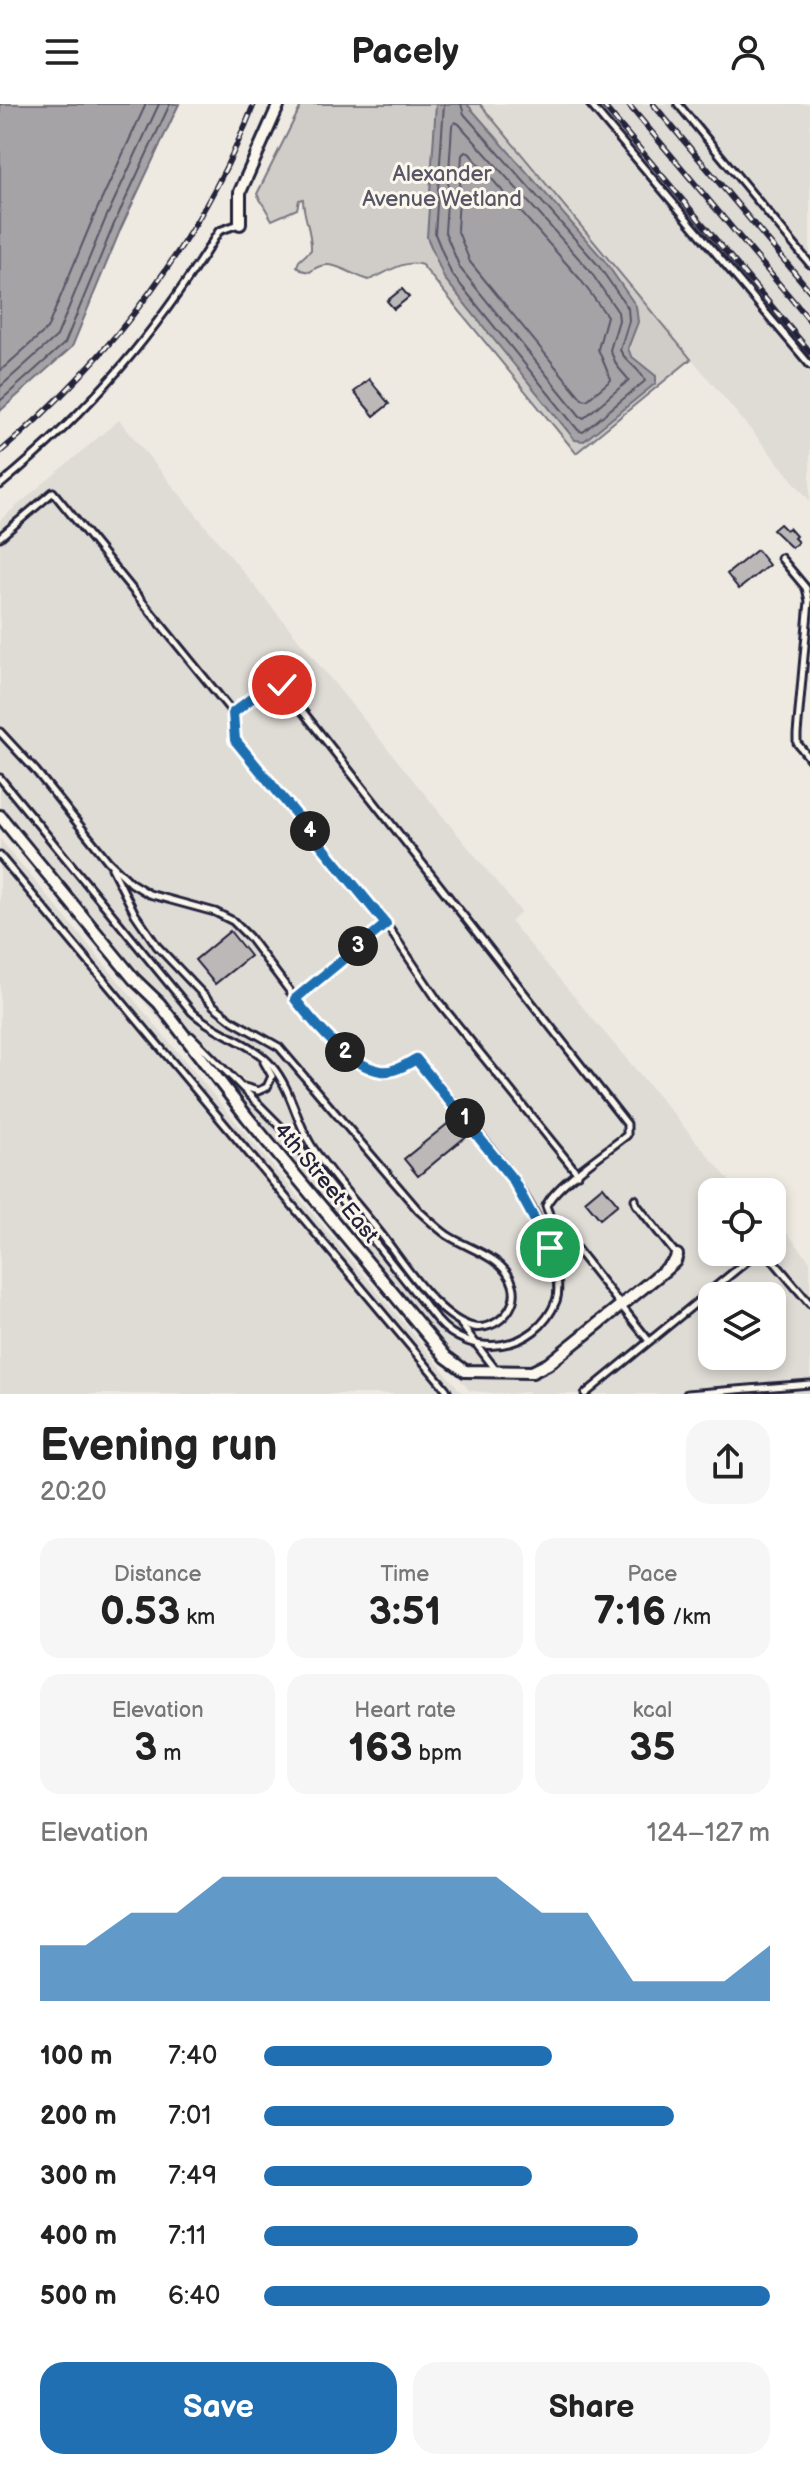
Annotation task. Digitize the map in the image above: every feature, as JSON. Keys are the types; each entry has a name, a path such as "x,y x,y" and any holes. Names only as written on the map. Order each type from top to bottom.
{"street":[{"path":"240,224 240,192 279,104"},
{"name":"4th Street East","path":"0,816 134,979 159,1003 247,1117 446,1357 465,1371 532,1372 548,1364 675,1261 677,1255"}],"lane":[{"path":"590,104 810,365"},
{"path":"678,104 810,264"},
{"path":"0,485 93,402 183,289 219,231 240,224"},
{"path":"0,537 53,492 233,713 235,740 386,924 438,1001 578,1174"},
{"path":"781,558 806,588 809,601 797,743 810,759"},
{"path":"233,713 271,683 282,685 618,1110 627,1124 627,1135 549,1199 546,1206 549,1214 649,1341"},
{"path":"0,732 36,771 108,861 131,883 149,894 215,912 233,921 249,937 313,1022 340,1048 381,1072 394,1070 416,1059 497,1160 537,1220 550,1248 557,1299 546,1319 532,1334 489,1347 456,1338 443,1328 290,1136 159,1003"},
{"path":"0,778 192,1012 272,1066 312,1147 433,1300 459,1322 497,1371"},
{"path":"0,856 448,1394"},
{"path":"108,861 150,936 205,996 233,1021 279,1047 419,1211 445,1233 495,1261 507,1273 514,1285 508,1313 482,1327 459,1322"},
{"path":"295,999 386,924"},
{"path":"236,1082 250,1090 267,1087 272,1076 258,1054"},
{"path":"635,1199 677,1255"},
{"path":"585,1394 741,1266"},
{"path":"778,1266 810,1304"},
{"path":"687,1394 810,1384"}],"shaded area":[{"path":"480,104 810,104 810,501"},
{"path":"119,420 521,912 511,922 727,1178 698,1178 698,1266 786,1266 786,1232 810,1261 810,1394 507,1394 470,1391 0,829 0,520"},
{"path":"0,839 463,1394 0,1394"}],"green space":[{"name":"Alexander Avenue Wetland","path":"302,104 480,104 691,359 576,453 422,265 402,265 369,280 332,265 317,267 310,272 297,266 311,250 303,199 299,200 297,209 272,220 257,194"}],"water":[{"path":"0,104 179,104 121,228 72,347 0,411"},
{"path":"436,104 467,104 604,260 636,306 638,322 628,348 631,356 656,376 656,383 584,441 575,440 444,278 427,237"}],"building":[{"path":"402,289 409,297 394,309 387,301"},
{"path":"369,379 389,404 374,416 354,392"},
{"path":"780,524 796,536 794,538 798,542 792,548 773,530"},
{"path":"757,550 769,565 739,589 727,574"},
{"path":"230,931 250,956 215,984 195,960"},
{"path":"456,1117 469,1134 418,1176 404,1159"},
{"path":"603,1186 618,1204 600,1219 585,1201"}],"railway":[{"path":"0,452 79,377 149,294 208,203 254,104"},
{"path":"602,104 810,352"},
{"path":"628,104 810,321"},
{"path":"653,104 810,291"}],"route":[{"path":"282,685 271,683 233,713 235,740 386,924 295,999 340,1048 363,1064 381,1072 405,1066 416,1059 513,1180 550,1248"}]}
